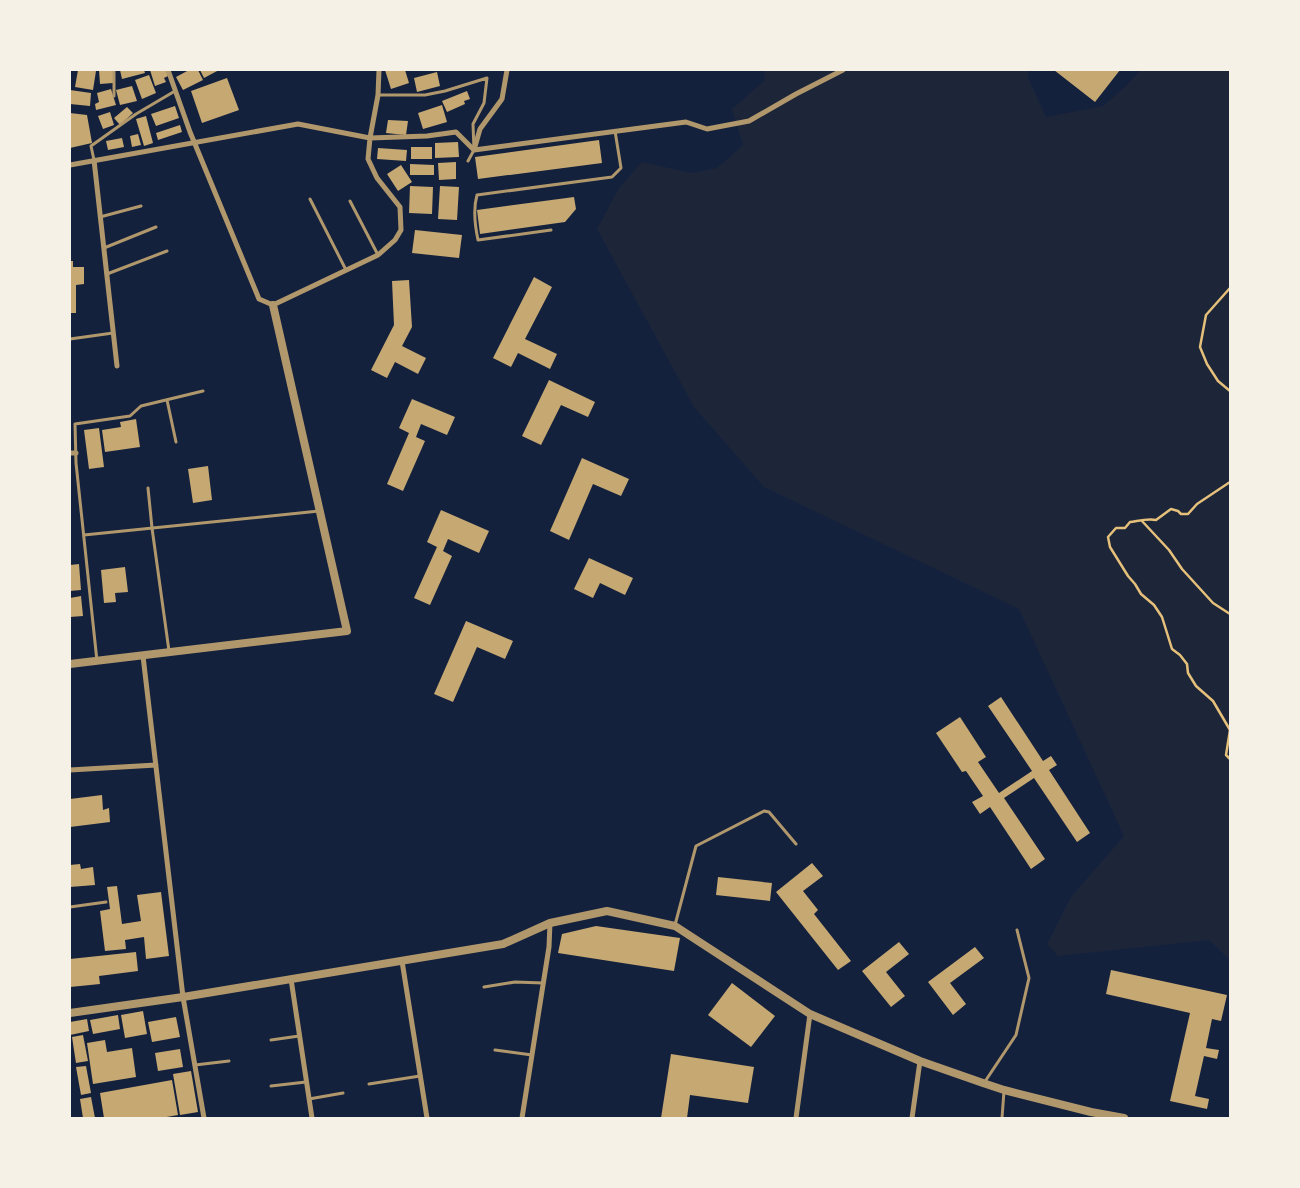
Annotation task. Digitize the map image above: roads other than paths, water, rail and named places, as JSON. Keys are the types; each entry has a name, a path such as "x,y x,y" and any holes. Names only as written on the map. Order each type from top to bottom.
{"street":[{"path":"168,70 194,142 259,299 273,305 378,255 396,240 401,230 400,208 377,178 368,159 378,95 379,70"},
{"path":"474,150 480,129 502,98 508,70"},
{"path":"474,150 686,122 708,129 749,121 843,70"},
{"path":"70,165 298,124 370,138 427,136 456,132 474,150"},
{"path":"94,160 117,366"},
{"path":"70,664 347,632 273,305"},
{"path":"142,656 183,996 204,1118"},
{"path":"70,770 156,765"},
{"path":"70,1013 503,944 550,923 607,911 675,926 810,1014 920,1061 1004,1090 1091,1115 1124,1118"},
{"path":"522,1118 549,946 550,923"},
{"path":"402,961 427,1118"},
{"path":"291,979 312,1118"},
{"path":"796,1118 810,1014"},
{"path":"912,1118 920,1061"}],"lane":[{"path":"114,70 114,96"},
{"path":"378,95 425,95 487,78 484,103 473,124 474,150 468,161"},
{"path":"94,160 91,146 136,114 176,91"},
{"path":"551,230 478,240 475,225 475,201 477,195 612,177 620,168 615,131"},
{"path":"310,199 346,270"},
{"path":"350,201 378,255"},
{"path":"100,217 140,206"},
{"path":"104,248 156,227"},
{"path":"106,274 167,251"},
{"path":"70,339 113,333"},
{"path":"97,661 84,535 73,453 75,424 130,416 141,406 203,391"},
{"path":"167,400 176,442"},
{"path":"148,488 169,653"},
{"path":"84,535 320,511"},
{"path":"675,926 696,846 764,811 769,812 796,844"},
{"path":"70,907 106,902"},
{"path":"983,1083 1016,1035 1029,978 1017,930"},
{"path":"484,987 515,982 543,983"},
{"path":"271,1040 300,1036"},
{"path":"495,1050 532,1055"},
{"path":"195,1065 229,1061"},
{"path":"369,1084 420,1076"},
{"path":"271,1086 307,1082"},
{"path":"1002,1118 1004,1090"},
{"path":"309,1099 343,1093"}]}
